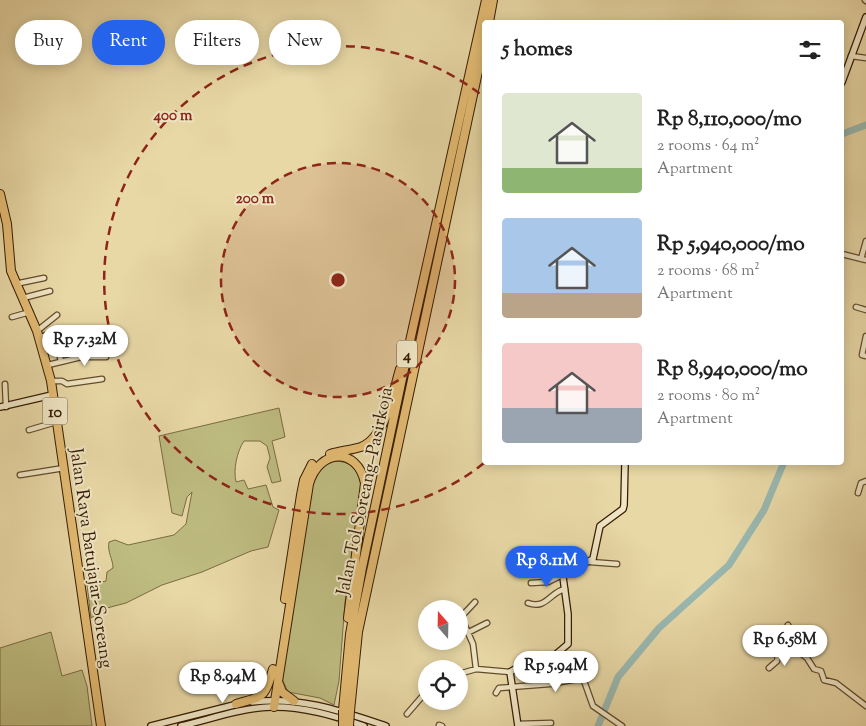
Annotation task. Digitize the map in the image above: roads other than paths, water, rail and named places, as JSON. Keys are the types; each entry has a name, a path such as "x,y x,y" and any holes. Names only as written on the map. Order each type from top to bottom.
{"highway":[{"name":"Jalan Tol Soreang–Pasirkoja","path":"349,726 346,710 350,634 410,341 486,0"},
{"path":"488,20 493,0"},
{"name":"Jalan Tol Soreang–Pasirkoja","path":"343,726 358,632 482,53"},
{"name":"Jalan Raya Batujajar-Soreang","path":"0,194 9,238 11,271 15,284 30,312 48,365 51,381 53,423 64,468 103,726"},
{"path":"272,703 301,495 307,471 322,456 362,446 376,436 387,413 410,341"},
{"path":"236,704 263,695 268,689 276,669 309,484 316,467 322,461 336,457 344,457 355,462 363,472 365,483 348,618 350,634"},
{"path":"276,669 280,690 294,701"}],"street":[{"path":"844,77 866,17"},
{"path":"851,56 866,58"},
{"path":"844,255 864,260 866,241"},
{"path":"15,284 44,278"},
{"path":"23,298 50,291"},
{"path":"856,307 866,310"},
{"path":"12,317 30,312"},
{"path":"39,338 57,315"},
{"path":"39,338 57,330"},
{"path":"866,336 862,355 866,356"},
{"path":"39,338 56,342 61,361"},
{"path":"48,365 81,357 106,357"},
{"path":"51,381 62,381 67,384 102,379"},
{"path":"5,384 3,407 52,395"},
{"path":"28,430 53,423"},
{"path":"590,562 593,559 600,526 619,513 624,505 625,465"},
{"path":"20,475 64,468"},
{"path":"858,493 861,483 866,481"},
{"path":"531,582 548,582 590,562 617,564"},
{"path":"468,671 476,669 510,672 517,668 548,661 568,644 570,635 564,574"},
{"path":"528,603 539,604 547,602 556,592 565,589"},
{"path":"475,602 461,617 473,644 476,669"},
{"path":"469,632 487,623"},
{"path":"788,625 795,636 795,648"},
{"path":"769,668 778,661 781,645 790,644 807,658 814,669 821,671 824,680 836,683 866,706"},
{"path":"510,672 518,725 551,722"},
{"path":"496,694 499,688 583,678 592,703 599,711 622,726"},
{"path":"151,726 236,704 294,701 327,707 386,726"},
{"path":"407,714 418,701"},
{"path":"181,726 272,703 327,715 364,726"}],"waterway":[{"path":"844,133 866,125"},
{"path":"598,726 618,677 659,628 729,565 764,510 783,465"}]}
